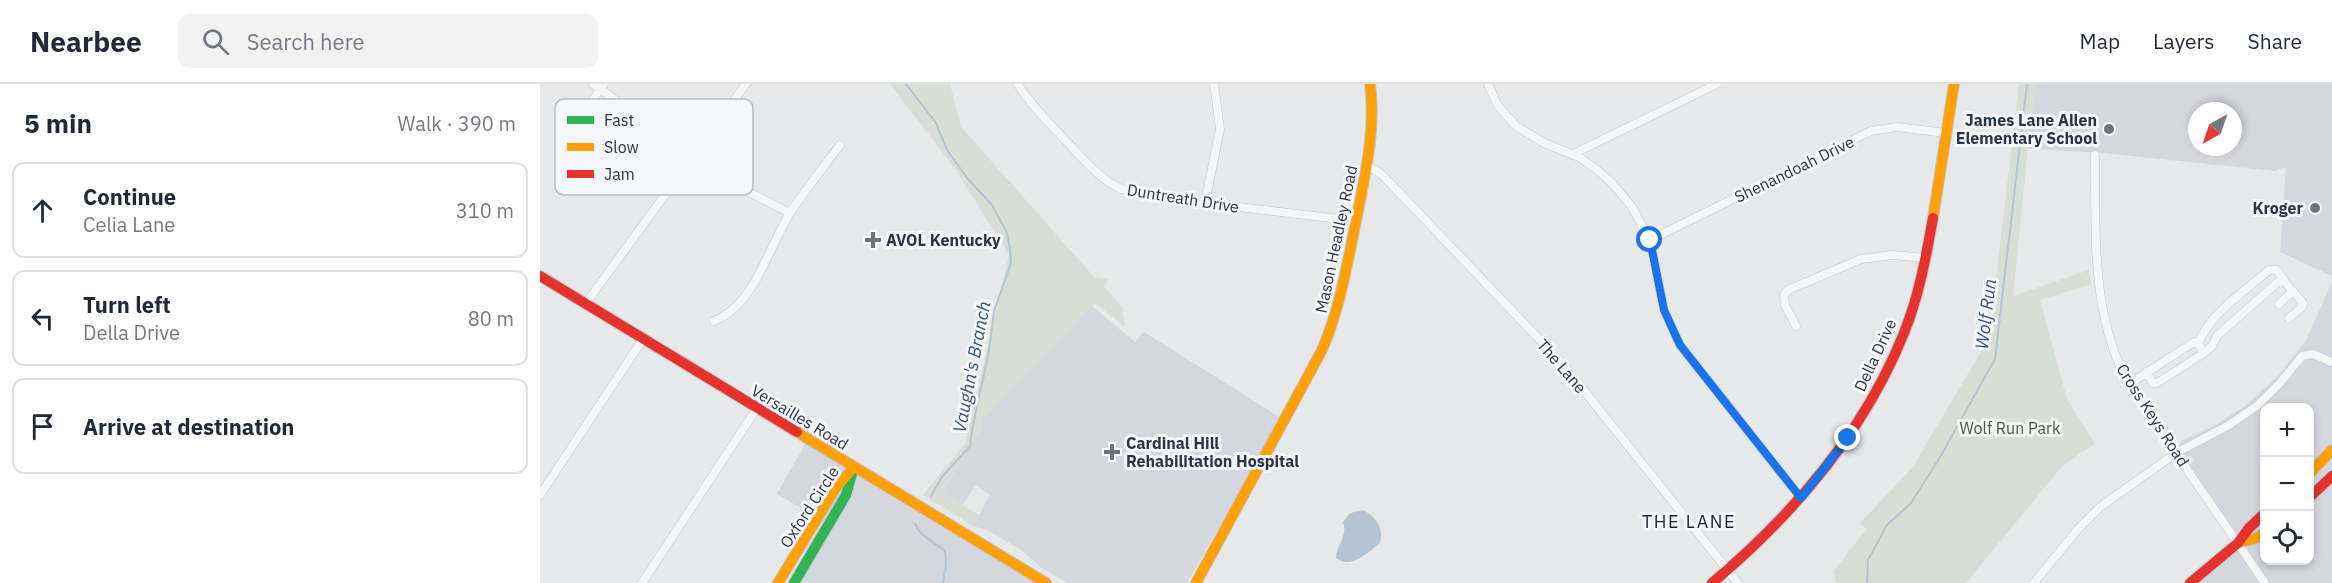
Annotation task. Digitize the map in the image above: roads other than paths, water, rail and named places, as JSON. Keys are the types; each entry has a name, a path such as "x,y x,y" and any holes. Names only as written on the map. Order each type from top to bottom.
{"main road":[{"name":"Mason Headley Road","path":"1196,583 1327,338 1341,298 1368,166 1373,118 1370,84"},
{"name":"Della Drive","path":"1713,583 1801,498 1848,438 1885,374 1918,292 1926,258 1954,84"},
{"name":"Versailles Road","path":"540,276 1046,583"},
{"path":"2314,469 2332,450"},
{"name":"Oxford Circle","path":"778,583 835,489 854,467"},
{"name":"Oxford Circle","path":"794,583 846,495 854,467"},
{"path":"2314,493 2332,476"},
{"path":"2190,583 2238,543 2260,518"},
{"path":"2238,543 2260,536"}],"street":[{"path":"593,84 602,87 618,99"},
{"path":"735,99 746,84"},
{"name":"Duntreath Drive","path":"1018,84 1032,105 1109,184 1138,193 1356,221"},
{"path":"1205,203 1220,129 1214,84"},
{"path":"1488,84 1498,106 1516,126 1544,143 1573,154 1596,169 1612,183 1632,207 1650,240 1664,310 1680,345 1801,498"},
{"path":"1573,154 1717,84"},
{"name":"Shenandoah Drive","path":"1650,240 1871,132 1897,127 1946,133"},
{"path":"714,321 731,313 745,297 790,213 840,145"},
{"name":"Cross Keys Road","path":"2095,154 2095,231 2104,313 2115,355 2129,384 2265,583"},
{"name":"The Lane","path":"1368,166 1380,173 1391,184 1561,362 1738,583"},
{"path":"585,303 666,195"},
{"path":"752,195 790,213"},
{"path":"1796,326 1785,305 1784,295 1788,290 1861,259 1892,255 1926,258"},
{"path":"2198,344 2204,328 2269,270 2277,270 2304,305 2289,318"},
{"path":"2146,372 2153,382 2157,382 2204,353 2212,346 2217,336 2257,300 2279,281 2285,282"},
{"path":"2279,304 2293,291"},
{"path":"540,495 644,339"},
{"path":"2129,384 2194,342 2204,353"},
{"path":"2034,583 2089,517 2176,453 2258,405 2302,356 2313,354 2332,362"},
{"path":"642,583 757,408"}],"water":[{"path":"1363,510 1378,523 1381,532 1380,543 1354,561 1342,561 1336,558 1344,531 1343,522 1350,513"}],"waterway":[{"name":"Vaughn's Branch","path":"906,84 936,123 947,150 967,178 992,205 1007,233 1011,263 994,311 989,351 970,446 942,477 931,496"},
{"name":"Wolf Run","path":"1867,583 1868,560 1887,525 1911,503 1939,459 1995,359 2027,84"},
{"name":"Vaughn's Branch","path":"915,524 924,535 945,551 946,565 943,583"}],"place":[{"name":"James Lane Allen Elementary School","path":"2109,129"},
{"name":"Kroger","path":"2315,208"},
{"name":"AVOL Kentucky","path":"873,240"},
{"name":"Cardinal Hill Rehabilitation Hospital","path":"1112,452"}],"district":[{"name":"THE LANE","path":"1689,522"}],"park label":[{"name":"Wolf Run Park","path":"2010,428"}]}
